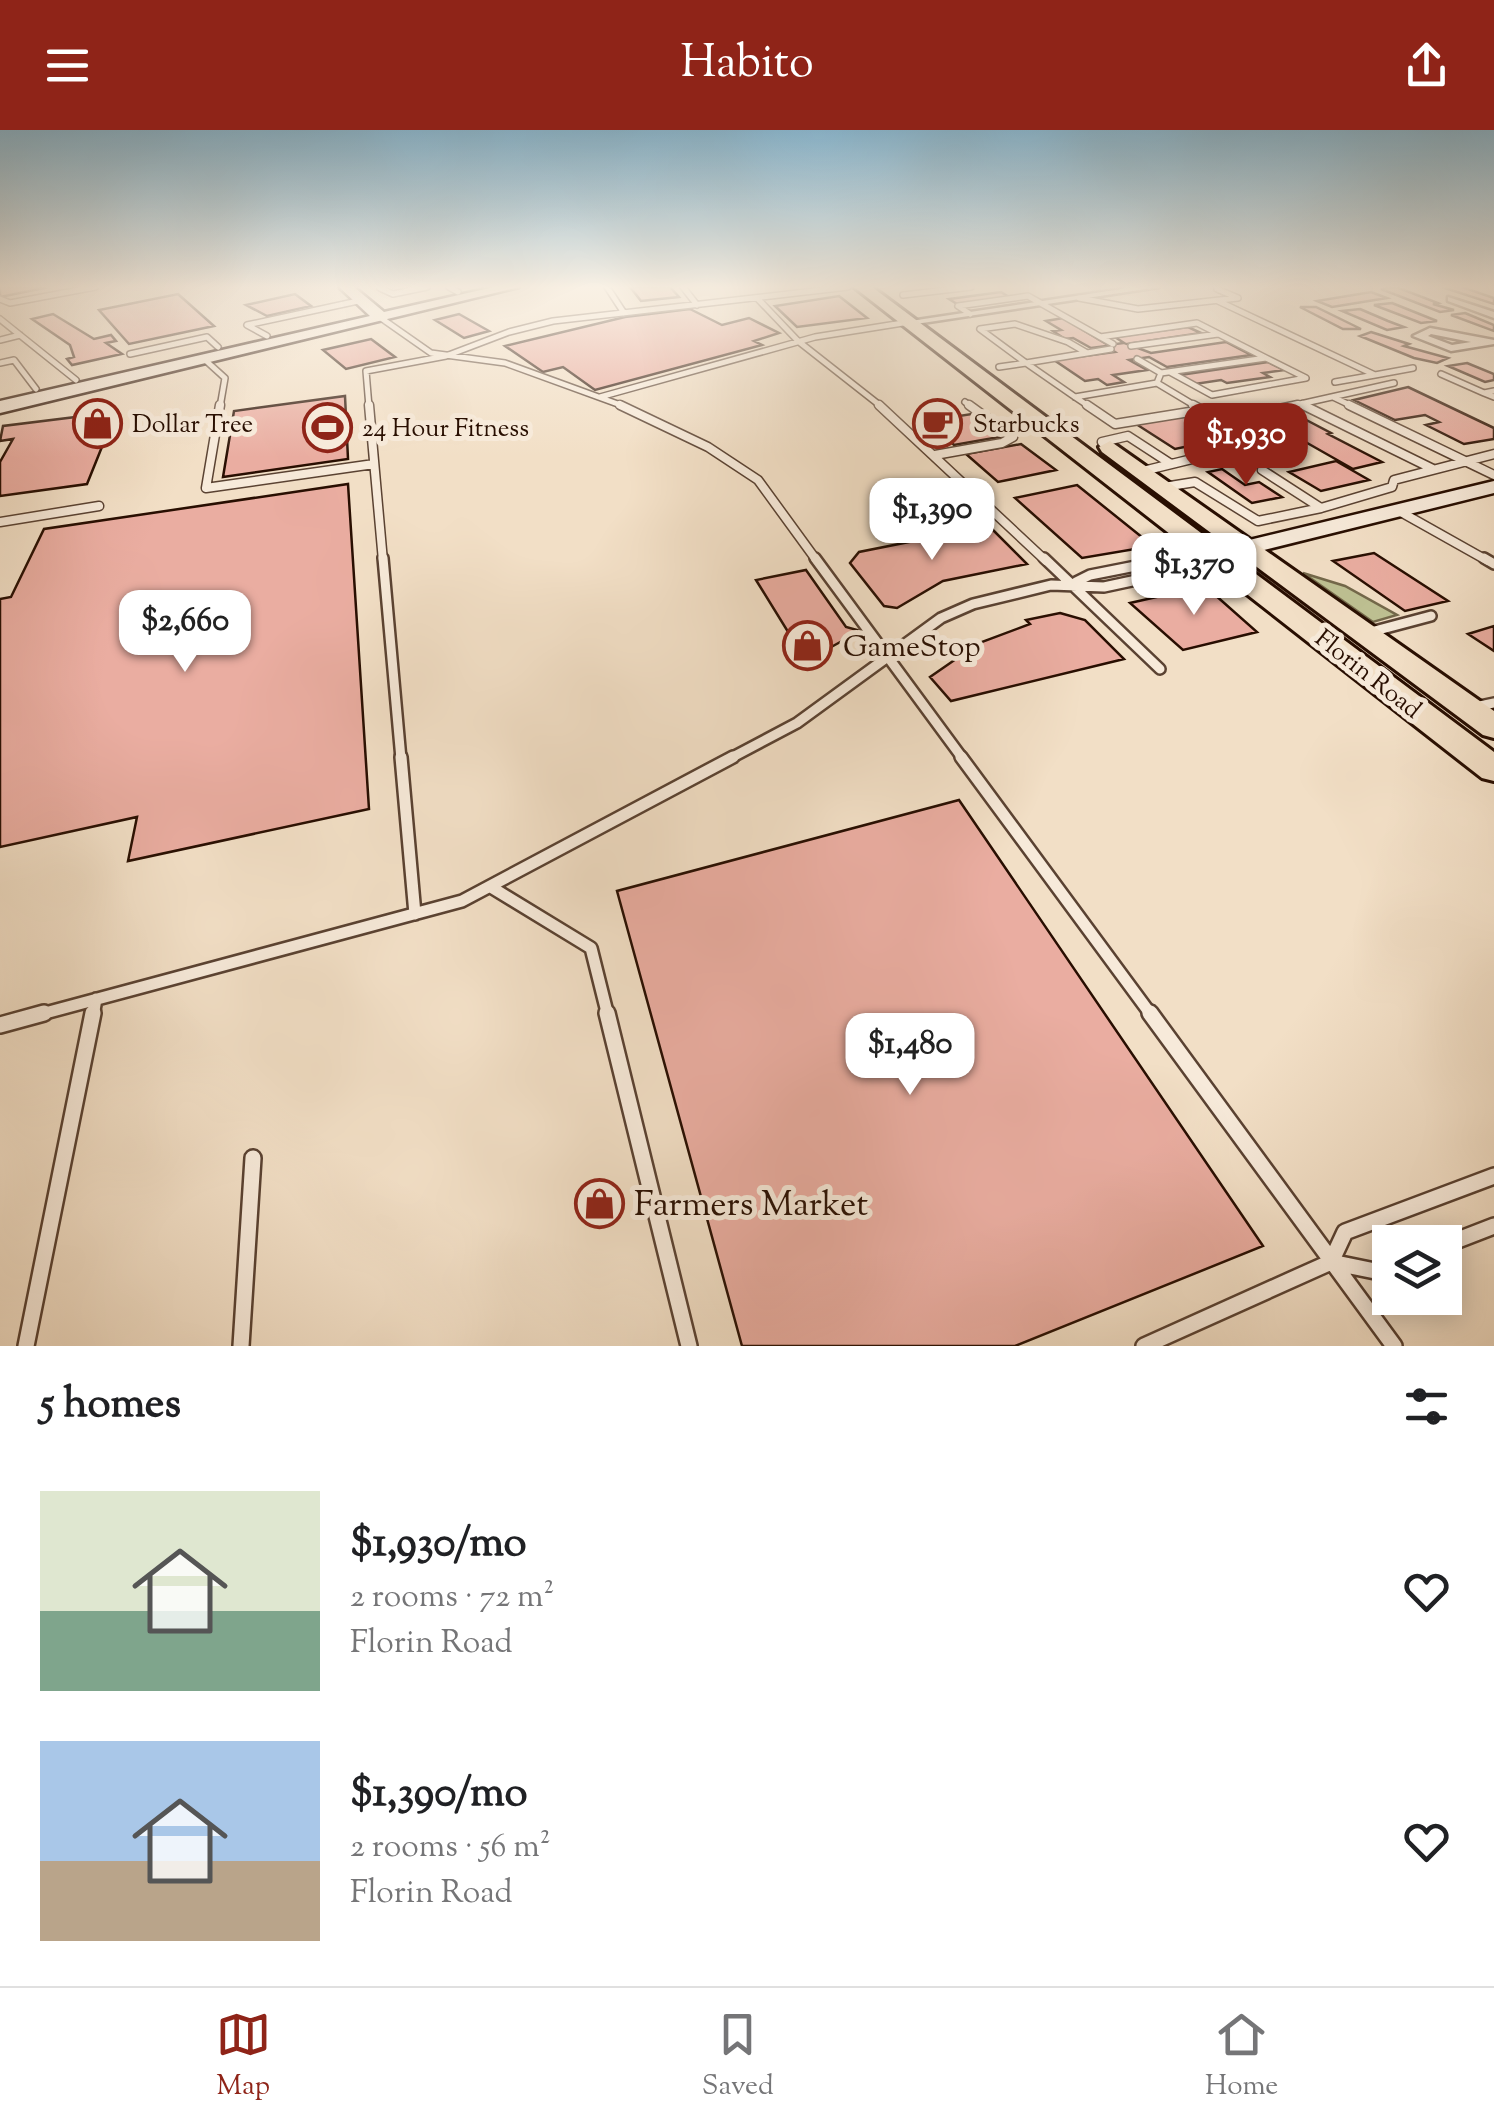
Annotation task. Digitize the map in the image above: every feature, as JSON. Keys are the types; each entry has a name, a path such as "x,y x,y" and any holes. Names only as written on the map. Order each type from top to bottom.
{"main road":[{"path":"0,397 42,398 76,380 241,344"},
{"path":"0,407 245,344"},
{"name":"Florin Road","path":"938,344 1494,769"},
{"name":"Florin Road","path":"968,344 1142,471 1168,476 1249,548 1366,634 1486,713"},
{"path":"1216,555 1494,487"}],"street":[{"path":"1439,344 1451,348 1480,344"}],"lane":[{"path":"31,344 76,380"},
{"path":"130,354 176,344"},
{"path":"209,344 225,378 206,488 374,464"},
{"path":"418,344 431,353 505,362 600,397 708,447 758,480 1394,1346"},
{"path":"415,914 366,371 446,356 483,344"},
{"path":"600,397 788,344"},
{"path":"801,344 896,418 1160,669"},
{"path":"1000,344 1026,363 1075,397 1115,424 1202,410 1157,383 1075,397"},
{"path":"1071,344 1088,353"},
{"path":"999,367 1112,347 1108,344"},
{"path":"1131,346 1148,344"},
{"path":"1170,372 1215,395 1306,378 1239,344"},
{"path":"1309,344 1375,375"},
{"path":"1137,358 1160,373 1266,358"},
{"path":"0,363 14,360 42,398"},
{"path":"1335,382 1413,368"},
{"path":"1157,383 1160,373"},
{"path":"1441,374 1494,394"},
{"path":"1260,413 1394,382"},
{"path":"1334,397 1494,475"},
{"path":"935,455 1002,443 1012,437 965,402"},
{"path":"1302,404 1433,469"},
{"path":"1168,476 1278,438 1241,417"},
{"path":"1102,442 1128,436 1168,476 1195,482 1258,521 1392,488 1394,480 1494,454"},
{"path":"1262,470 1340,526"},
{"path":"1341,501 1370,518"},
{"path":"0,522 100,506"},
{"path":"1399,511 1494,564"},
{"path":"0,1024 462,902 797,723 941,618 974,604 1071,584 1104,586 1202,566 1216,555"},
{"path":"1366,634 1431,616"},
{"path":"490,887 592,948 689,1346"},
{"path":"26,1346 96,999"},
{"path":"241,1346 253,1158"},
{"path":"1331,1262 1345,1232 1494,1176"},
{"path":"1462,1238 1494,1226"},
{"path":"1144,1346 1331,1262 1372,1270"}],"green space":[{"path":"1303,573 1345,586 1397,615 1373,622"}],"building":[{"path":"107,344 122,354 72,365 67,359 74,357 70,345"},
{"path":"350,344 377,344 395,357 346,369 323,350"},
{"path":"1083,344 1129,344 1151,353 1229,344 1251,355 1167,367 1149,357 1129,360 1147,370 1113,375 1124,382 1107,385 1098,379 1085,381 1054,360 1115,352 1106,346 1091,348"},
{"path":"1379,344 1408,344 1404,346 1448,358 1437,363"},
{"path":"762,345 595,390 563,367 543,372 505,346"},
{"path":"1268,362 1284,370 1263,373 1270,377 1227,383 1221,380 1195,384 1180,375"},
{"path":"1467,363 1494,374 1494,380 1485,382 1448,366"},
{"path":"1408,387 1494,428 1494,439 1464,444 1426,425 1439,422 1425,415 1395,420 1354,400"},
{"path":"345,396 348,459 223,477 234,411"},
{"path":"1215,409 1256,432 1175,449 1136,424"},
{"path":"116,412 87,484 0,496 0,462 13,439 0,441 3,426"},
{"path":"978,413 1005,436 954,445 927,421"},
{"path":"1293,413 1382,462 1353,469 1265,419"},
{"path":"1021,444 1056,470 998,482 966,454"},
{"path":"1336,461 1369,480 1321,491 1289,472"},
{"path":"1222,469 1245,485 1259,482 1282,497 1252,503 1208,472"},
{"path":"348,484 369,809 128,861 137,817 0,847 0,599 11,597 44,529"},
{"path":"1077,485 1153,546 1082,558 1015,498"},
{"path":"989,526 1027,564 943,581 897,608 884,606 850,563 859,552"},
{"path":"1374,553 1448,601 1405,611 1333,561"},
{"path":"806,570 846,627 857,630 848,643 842,641 806,661 756,580"},
{"path":"1205,586 1257,632 1183,650 1130,603"},
{"path":"1060,613 1085,620 1124,659 951,701 930,677 979,643 1030,624 1026,620"},
{"path":"1494,626 1494,651 1468,634"},
{"path":"959,800 1263,1246 1015,1346 742,1346 617,891"}],"place":[{"name":"Dollar Tree","path":"97,423"},
{"name":"Starbucks","path":"938,423"},
{"name":"24 Hour Fitness","path":"327,427"},
{"name":"GameStop","path":"808,646"},
{"name":"Farmers Market","path":"599,1203"}]}
